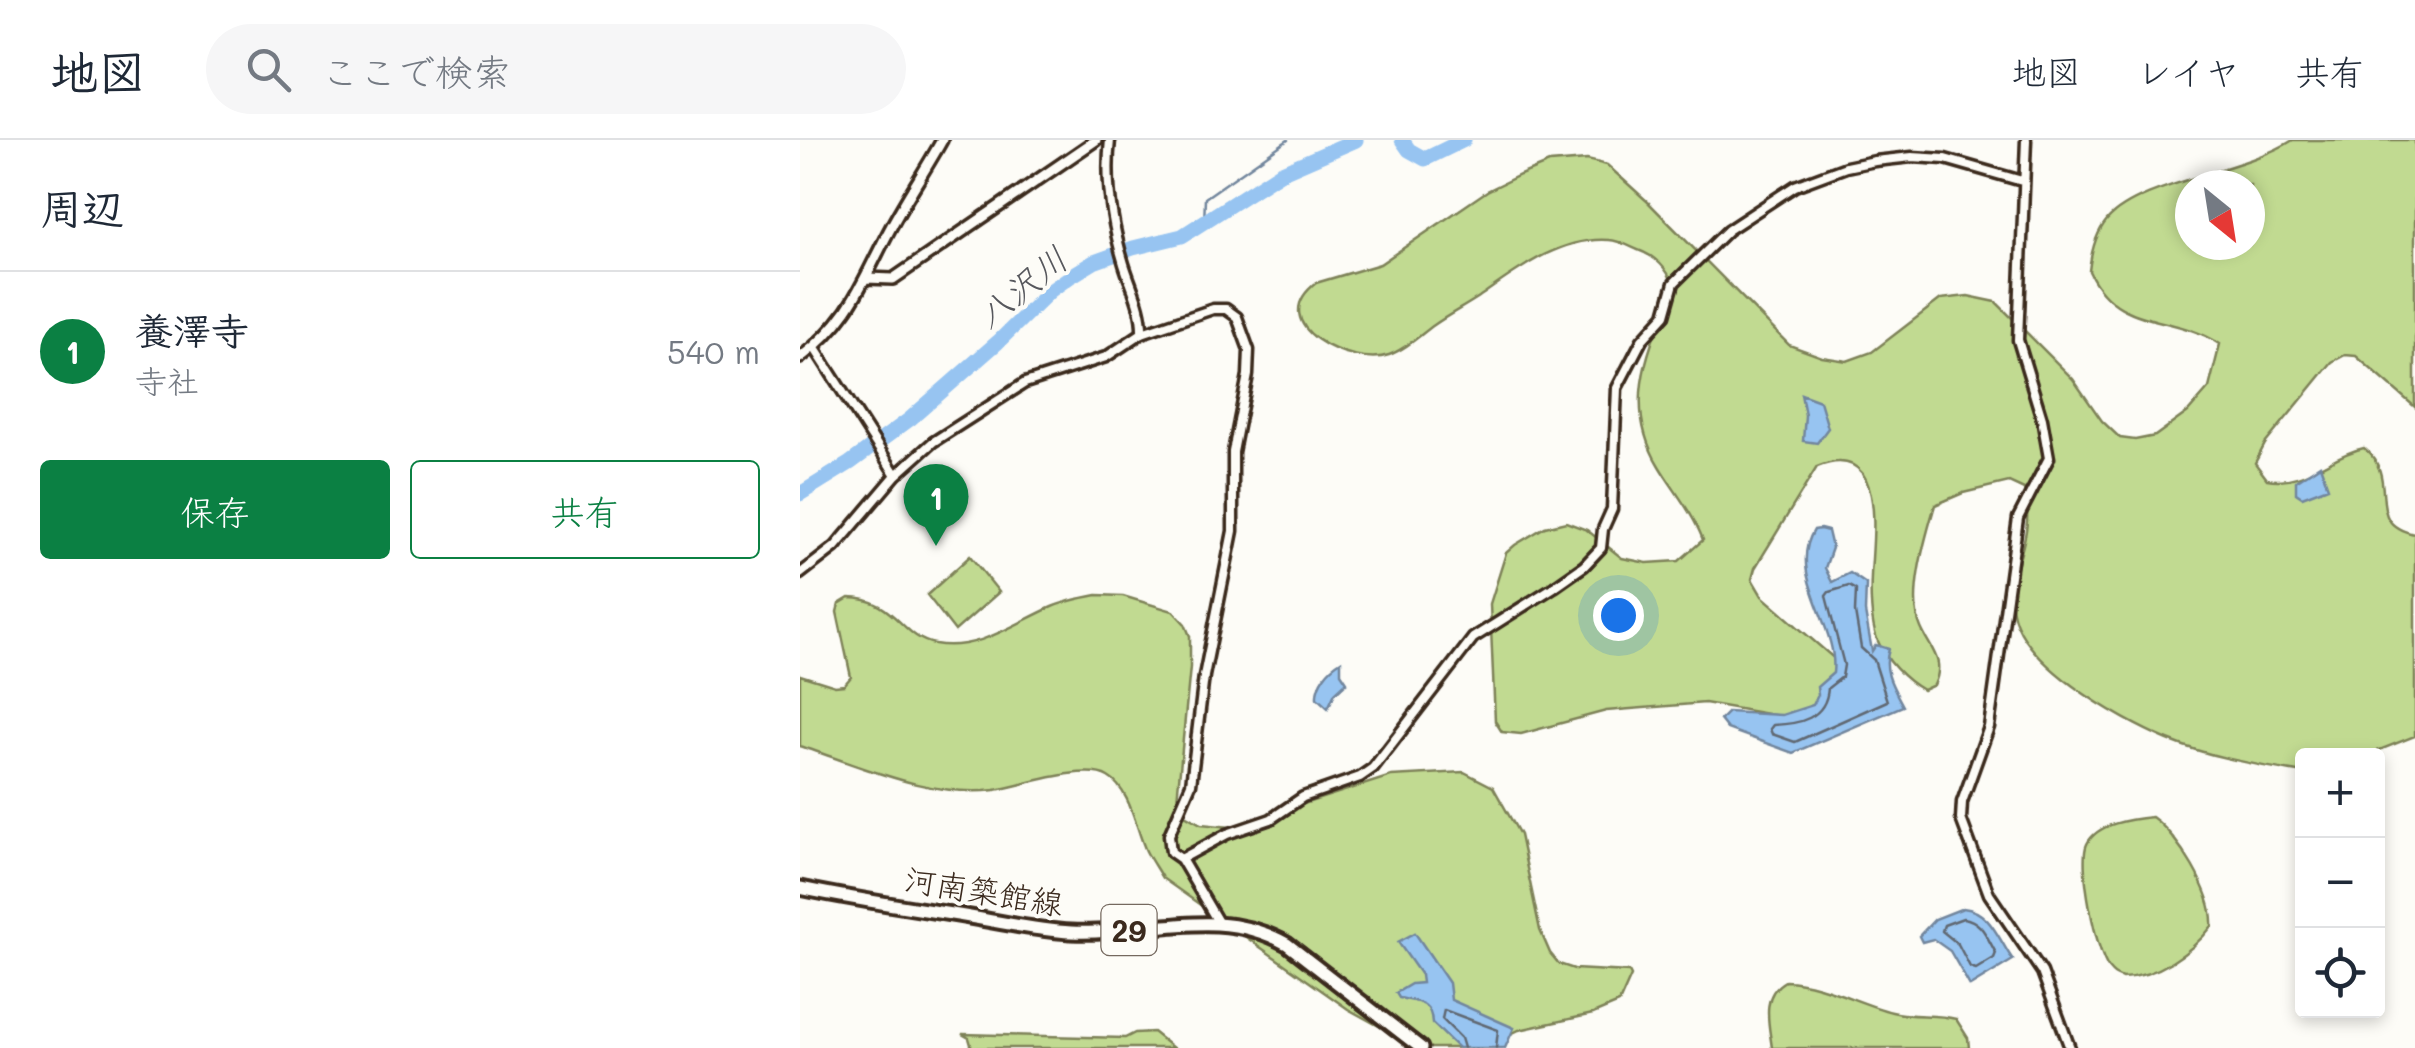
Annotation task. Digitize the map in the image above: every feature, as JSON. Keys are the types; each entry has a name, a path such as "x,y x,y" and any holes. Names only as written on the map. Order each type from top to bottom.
{"main road":[{"name":"河南築館線","path":"800,888 1069,932 1218,922 1265,932 1287,944 1421,1048"}],"street":[{"path":"800,357 843,318 942,140"},
{"path":"866,278 894,278 1096,140"},
{"path":"1110,140 1107,173 1118,241 1142,318 1142,333"},
{"path":"2026,140 2018,340 2042,419 2049,458 2018,518 1989,727 1962,802 1961,820 1989,894 2042,972 2070,1048"},
{"path":"1181,860 1226,834 1271,818 1303,797 1360,778 1374,768 1474,638 1584,566 1601,548 1603,529 1612,510 1616,388 1642,340 1665,314 1674,283 1728,230 1795,186 1875,161 1945,159 2022,181"},
{"path":"800,574 835,547 896,475 933,442 1025,383 1106,356 1142,333 1213,309 1226,309 1237,317 1249,350 1233,452 1233,531 1204,676 1192,784 1169,834 1171,852 1181,860 1218,922"},
{"path":"814,347 896,475"}],"green space":[{"path":"2293,140 2415,140 2415,407 2356,356 2345,355 2332,362 2265,444 2255,463 2267,479 2281,480 2305,474 2364,448 2375,460 2390,521 2415,534 2415,736 2385,748 2295,748 2295,772 2217,756 2168,740 2098,703 2049,667 2017,625 2012,603 2027,506 2024,489 2009,482 1963,493 1935,505 1919,567 1916,600 1921,628 1938,668 1934,685 1923,690 1916,686 1890,662 1877,639 1871,600 1871,497 1866,479 1856,467 1840,462 1817,467 1752,579 1762,596 1852,674 1820,723 1705,703 1606,711 1521,734 1502,732 1495,721 1490,604 1506,553 1545,527 1566,522 1587,530 1622,558 1647,563 1679,561 1703,540 1659,466 1642,420 1643,375 1674,286 1664,269 1644,253 1620,242 1591,240 1557,249 1524,266 1389,355 1354,355 1335,349 1305,328 1299,314 1302,299 1316,283 1380,264 1487,191 1549,163 1587,160 1607,165 1648,202 1789,345 1847,361 1872,352 1941,299 1968,296 1996,302 2073,379 2102,421 2120,438 2135,440 2155,436 2188,412 2209,388 2220,344 2202,334 2130,312 2101,290 2089,271 2099,231 2122,207 2175,184 2175,260 2265,260 2265,170 2218,170"},
{"path":"970,556 999,592 955,631 927,595"},
{"path":"1097,595 1123,596 1173,611 1190,636 1177,800 1183,814 1201,824 1231,827 1391,776 1464,772 1493,787 1520,835 1540,930 1550,953 1559,964 1574,969 1629,972 1631,976 1619,1003 1593,1014 1519,1030 1482,1048 1419,1048 1348,1009 1162,878 1146,851 1122,791 1108,777 1085,773 995,790 945,789 896,778 800,746 800,675 835,686 844,685 851,677 837,612 839,604 849,598 877,604 923,640 951,645 981,640 1057,605"},
{"path":"2152,817 2173,837 2201,882 2212,926 2172,962 2148,973 2122,978 2109,969 2099,945 2090,907 2085,854 2087,844 2099,831 2116,823"},
{"path":"1785,981 1825,989 1892,1012 1956,1019 1968,1038 1969,1048 1772,1048 1769,1002"},
{"path":"1153,1032 1173,1048 972,1048 969,1038 962,1034 1125,1038"}],"water":[{"path":"1801,394 1820,401 1828,428 1817,443 1803,441 1805,415"},
{"path":"2320,465 2328,487 2302,497 2296,493 2296,481"},
{"path":"1814,530 1828,531 1832,548 1825,568 1832,582 1850,573 1866,584 1865,612 1872,651 1876,645 1889,649 1888,672 1903,706 1793,753 1727,729 1720,720 1728,712 1782,715 1813,705 1817,687 1833,673 1829,637 1806,565 1807,547"},
{"path":"1341,661 1341,673 1347,682 1335,693 1328,708 1317,698 1319,687"},
{"path":"1963,908 1987,920 2013,960 1970,986 1950,951 1933,939 1922,942 1919,936 1935,919"},
{"path":"1415,933 1449,983 1451,1000 1514,1028 1505,1048 1458,1048 1432,1023 1426,1006 1399,998 1396,993 1411,984 1422,983 1421,975 1398,942"}],"waterway":[{"path":"1204,224 1205,198 1288,140"},
{"name":"八沢川","path":"800,494 910,419 1071,276 1094,262 1182,236 1280,173 1356,140"},
{"name":"八沢川","path":"1402,140 1409,150 1425,159 1464,140"}],"place":[{"name":"養澤寺","path":"936,546"}]}
